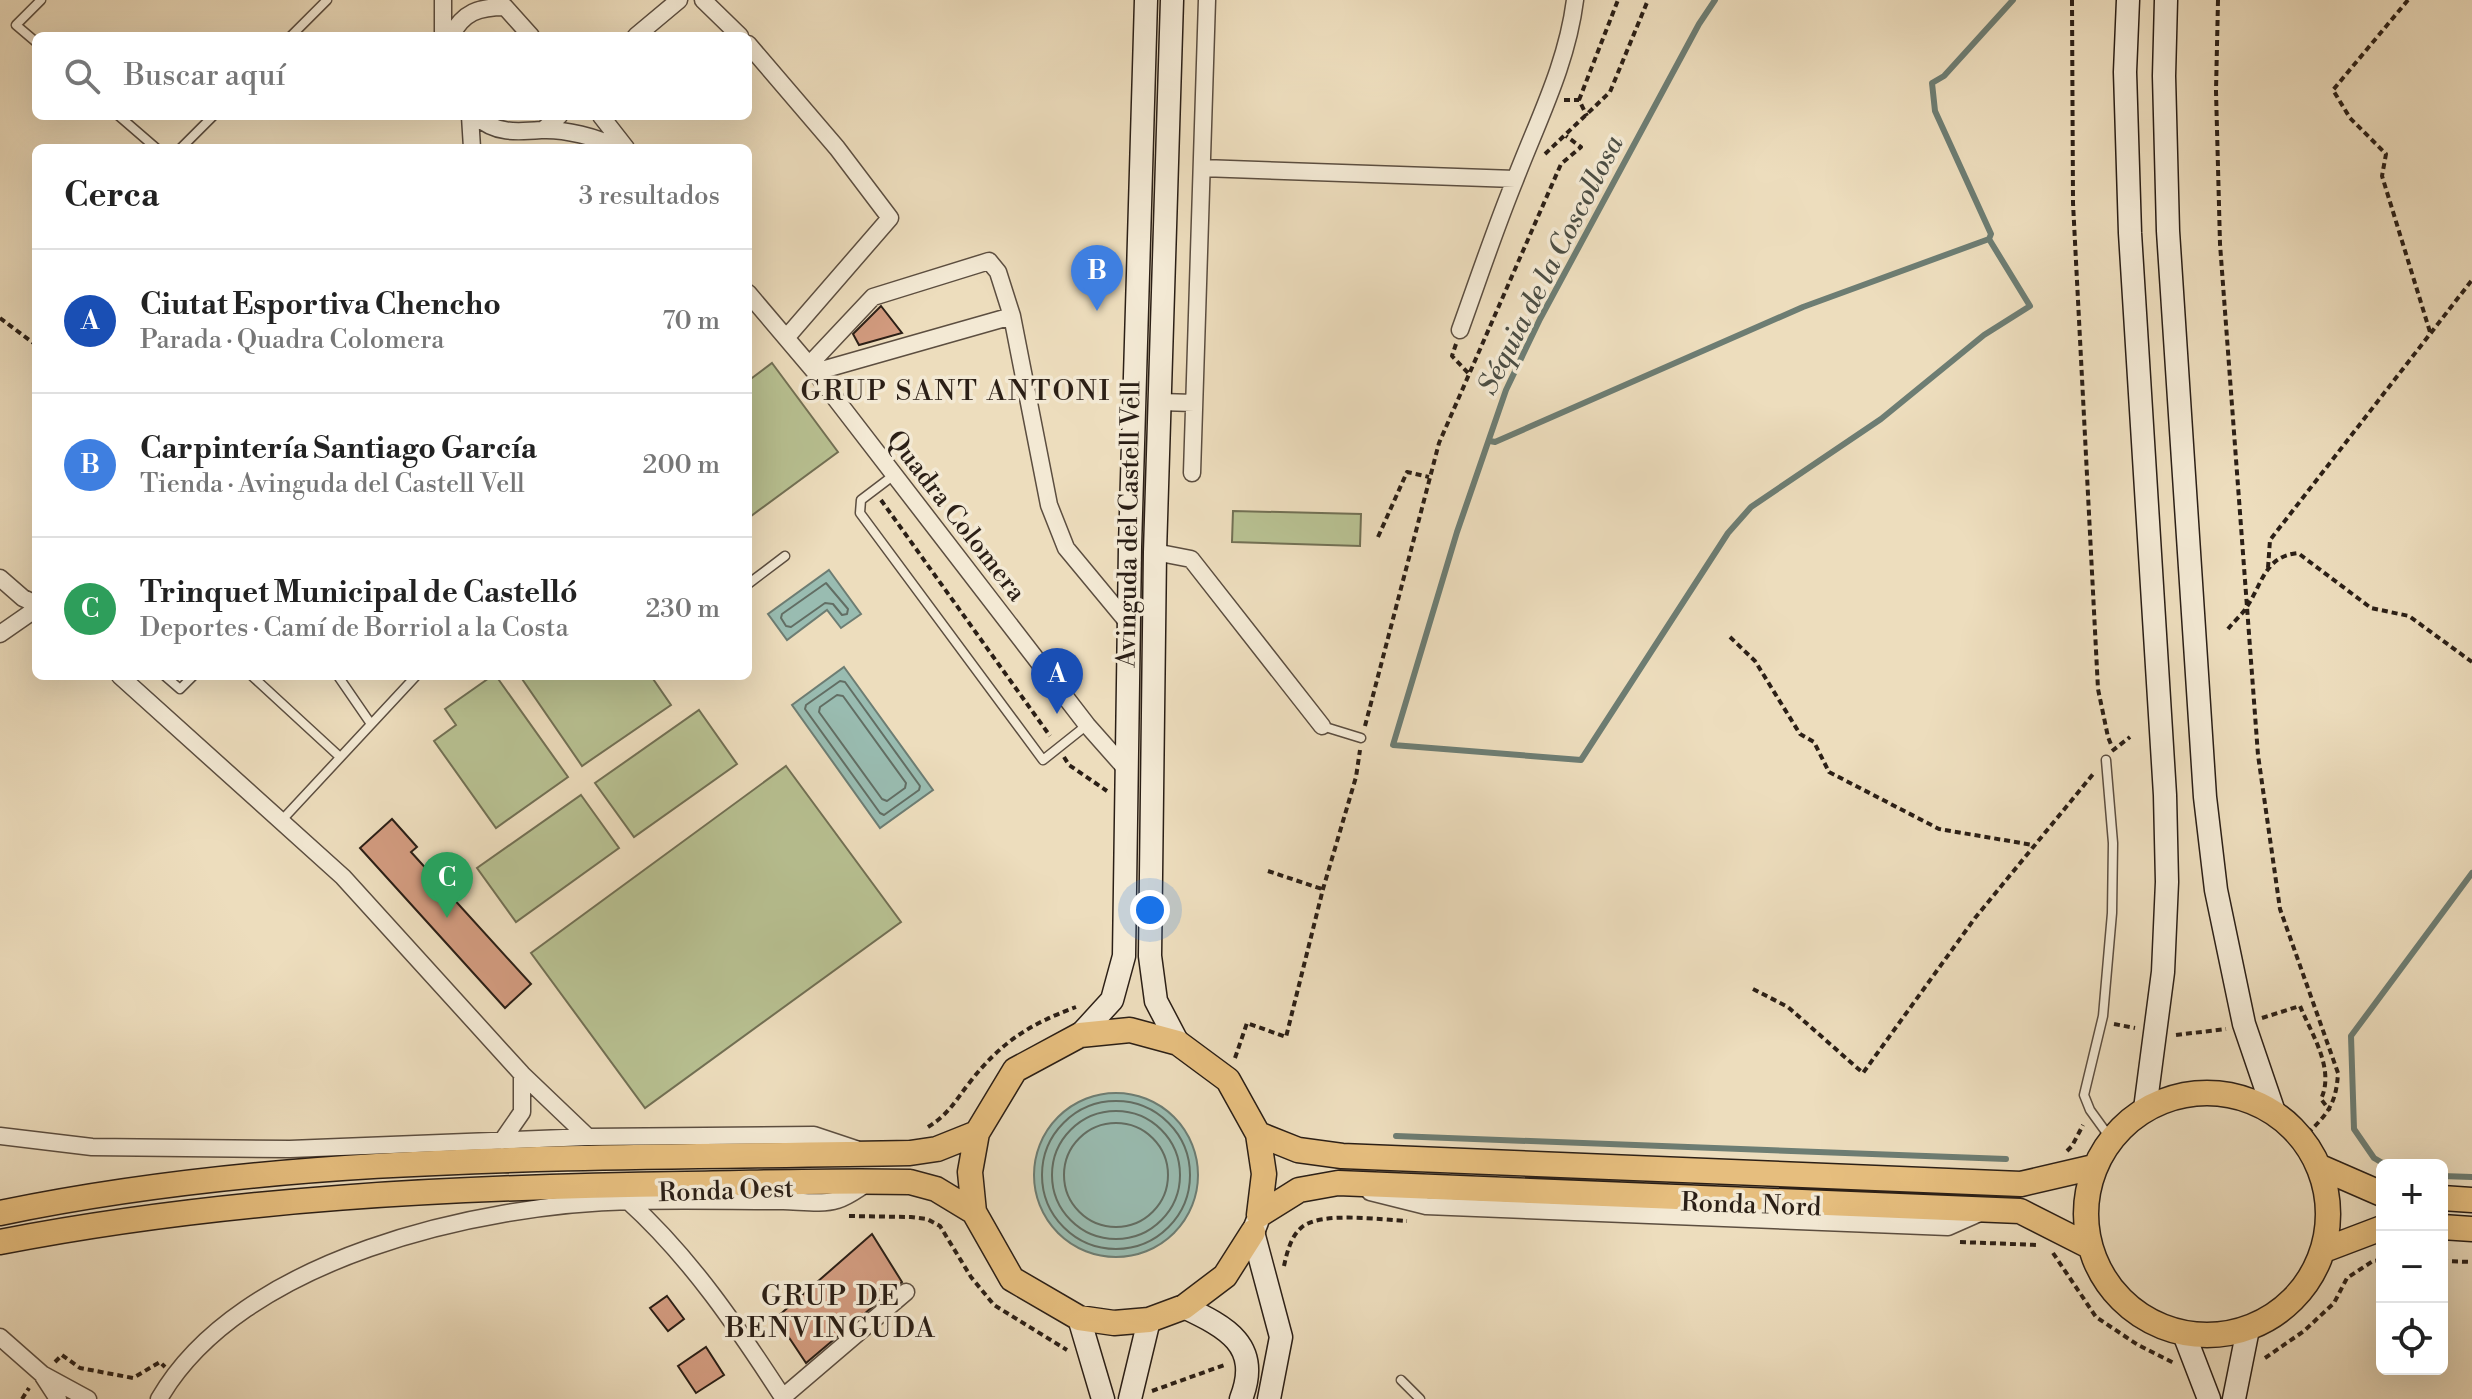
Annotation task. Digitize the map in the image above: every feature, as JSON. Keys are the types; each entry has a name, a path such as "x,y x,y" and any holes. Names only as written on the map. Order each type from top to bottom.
{"main road":[{"name":"Avinguda del Castell Vell","path":"1080,1035 1112,1000 1124,956 1129,624 1146,0"},
{"name":"Avinguda del Castell Vell","path":"1172,0 1155,552 1150,956 1156,1001 1178,1043"},
{"path":"2128,0 2125,72 2130,233 2165,795 2167,882 2163,972 2145,1109"},
{"path":"2166,0 2164,76 2168,231 2205,797 2216,890 2244,1024 2274,1112"},
{"path":"1256,1224 1225,1276 1184,1307 1149,1320 1114,1323 1079,1318 1012,1279 974,1212 970,1172 977,1133 1015,1070 1080,1035 1130,1030 1178,1043 1228,1080 1258,1134 1264,1174 1256,1224 1281,1337 1269,1399"},
{"path":"2185,1094 2227,1094 2274,1112 2303,1138 2320,1167 2329,1204 2324,1250 2311,1278 2284,1309 2248,1329 2214,1336 2184,1334 2147,1321 2113,1293 2089,1246 2085,1207 2094,1167 2111,1139 2145,1109 2185,1094"},
{"name":"Ronda Oest","path":"0,1213 149,1189 296,1172 593,1157 869,1154 937,1149 977,1133"},
{"name":"Ronda Nord","path":"1258,1134 1298,1150 1342,1156 2021,1184 2094,1167"},
{"path":"2320,1167 2376,1191"},
{"name":"Ronda Oest","path":"0,1242 153,1216 305,1200 590,1185 910,1182 936,1189 974,1212"},
{"name":"Ronda Nord","path":"1256,1224 1299,1190 1338,1183 2020,1211 2089,1246"},
{"path":"2448,1198 2472,1200"},
{"path":"2448,1227 2472,1229"},
{"path":"2324,1250 2376,1230"},
{"path":"1184,1307 1221,1325 1235,1337 1246,1355 1246,1385 1241,1399"},
{"path":"1079,1318 1103,1399"},
{"path":"1130,1396 1149,1320"},
{"path":"2234,1399 2248,1329"},
{"path":"2184,1334 2209,1399"}],"street":[{"path":"443,0 443,32"},
{"path":"641,32 679,0"},
{"path":"703,0 736,32"},
{"path":"1192,473 1207,0"},
{"path":"1460,330 1515,179 1549,101 1571,33 1575,0"},
{"path":"453,32 458,22 482,7 501,4 527,32"},
{"path":"752,49 837,148 890,218 786,338"},
{"path":"472,144 473,120"},
{"path":"479,120 511,132 539,131 601,139 610,144"},
{"path":"523,144 554,120"},
{"path":"604,120 623,144"},
{"path":"1202,168 1515,179"},
{"path":"812,369 873,297 989,261 998,272 1012,316 1049,505 1066,548 1129,624"},
{"name":"Quadra Colomera","path":"752,298 812,369 891,477 1087,725 1126,769"},
{"path":"812,369 1012,316"},
{"path":"1160,402 1194,403"},
{"path":"1155,552 1191,559 1322,726"},
{"path":"0,578 32,604"},
{"path":"0,634 32,609"},
{"path":"124,680 343,877 522,1074 588,1137"},
{"path":"502,1141 522,1112 522,1074"},
{"name":"Ronda Oest","path":"0,1136 92,1147 290,1149 588,1137 814,1135 869,1154"},
{"name":"Ronda Oest","path":"159,1399 167,1368 236,1315 296,1277 375,1246 465,1220 542,1208 628,1201 837,1200 871,1181"},
{"path":"628,1201 663,1233 721,1304 784,1398 906,1292"},
{"path":"663,1233 672,1201"},
{"path":"0,1337 42,1374 88,1399"},
{"path":"42,1374 58,1399"}],"lane":[{"path":"32,39 16,25 41,0"},
{"path":"295,32 327,0"},
{"path":"124,120 151,144"},
{"path":"185,144 209,120"},
{"path":"891,477 861,500 860,513 1043,760 1087,725"},
{"path":"752,581 785,556"},
{"path":"170,680 180,689 189,680"},
{"path":"256,680 340,757"},
{"path":"341,680 371,724"},
{"path":"282,820 412,680"},
{"path":"1322,726 1361,738"},
{"path":"2106,760 2113,843 2112,913 2103,1016 2084,1095 2090,1110 2111,1139"},
{"path":"1401,1380 1420,1399"}],"path":[{"path":"1587,116 1579,100 1618,0"},
{"path":"1515,179 1566,136 1610,92 1648,0"},
{"path":"2072,0 2073,203 2098,689 2108,737 2117,762"},
{"path":"2218,0 2216,91 2220,244 2258,755 2280,909 2338,1073 2337,1094 2330,1111 2303,1138"},
{"path":"2408,0 2333,90 2350,118 2386,154 2382,176 2430,332"},
{"path":"1549,101 1579,100"},
{"path":"1228,1080 1247,1023 1286,1037 1323,889 1356,777 1361,738 1439,443 1561,164 1581,147 1566,136"},
{"path":"2268,568 2270,540 2472,280"},
{"path":"0,318 32,342"},
{"path":"1460,330 1452,356 1469,374"},
{"path":"1378,537 1407,472 1430,477"},
{"path":"891,477 895,486 880,498 1069,765 1111,793"},
{"path":"2228,629 2247,607 2268,568 2284,555 2298,553 2371,608 2409,616 2472,662"},
{"path":"1730,637 1755,661 1800,734 1814,742 1829,772 1939,829 2034,845"},
{"path":"1753,989 1788,1007 1863,1073 1975,918 2113,750 2130,737"},
{"path":"1268,871 1323,889"},
{"path":"922,1131 946,1116 988,1061 1022,1031 1081,1005"},
{"path":"2061,1155 2072,1146 2090,1110"},
{"path":"2018,1245 2020,1211"},
{"path":"839,1216 911,1217 927,1219 940,1226 971,1277 994,1305 1032,1331 1066,1347 1071,1360"},
{"path":"1283,1271 1288,1248 1301,1227 1316,1220 1413,1221"},
{"path":"1954,1242 2040,1245 2056,1255 2096,1317 2174,1364"},
{"path":"2261,1362 2269,1353 2304,1331 2334,1303 2347,1278 2376,1261"},
{"path":"2448,1261 2472,1262"},
{"path":"42,1374 62,1355 80,1368 133,1378 167,1368"},
{"path":"1130,1396 1178,1384 1246,1355"}],"green space":[{"path":"772,363 838,452 752,515 752,378"},
{"path":"1233,511 1361,514 1360,546 1232,542"},
{"path":"486,680 499,680 568,777 496,828 434,741 456,725 445,709"},
{"path":"523,680 654,680 671,705 582,766"},
{"path":"699,710 737,764 634,837 595,783"},
{"path":"786,766 901,922 645,1108 531,953"},
{"path":"581,795 619,848 516,922 477,868"}],"water":[{"path":"829,570 861,614 841,628 827,610 787,640 768,614"},
{"path":"844,667 933,790 880,828 792,705"},
{"path":"1116,1093 1147,1099 1174,1117 1192,1144 1198,1175 1192,1206 1174,1233 1147,1251 1116,1257 1085,1251 1058,1233 1040,1206 1034,1175 1040,1144 1058,1117 1085,1099"}],"building":[{"path":"881,306 902,333 859,345 853,334"},
{"path":"392,819 417,847 411,852 531,984 505,1008 360,848"},
{"path":"872,1234 902,1282 806,1363 776,1318"},
{"path":"667,1296 684,1319 668,1331 650,1308"},
{"path":"706,1347 724,1375 696,1393 678,1366"}],"waterway":[{"name":"Séquia de la Coscollosa","path":"1715,0 1699,24 1540,319 1506,390 1457,532 1393,745 1581,760 1728,533 1751,507 1881,419 1984,335 2030,306 1989,239 1991,234 1935,111 1932,83 1944,76 2013,0"},
{"path":"1490,441 1495,442 1803,307 1989,239"},
{"path":"2376,1159 2354,1129 2351,1036 2472,873"},
{"path":"1396,1136 2006,1159"},
{"path":"2448,1176 2472,1177"}],"place":[{"name":"Carpintería Santiago García","path":"1097,311"},
{"name":"Ciutat Esportiva Chencho","path":"1057,714"},
{"name":"Trinquet Municipal de Castelló","path":"447,918"}],"district":[{"name":"GRUP SANT ANTONI","path":"956,391"},
{"name":"GRUP DE BENVINGUDA","path":"831,1312"}]}
